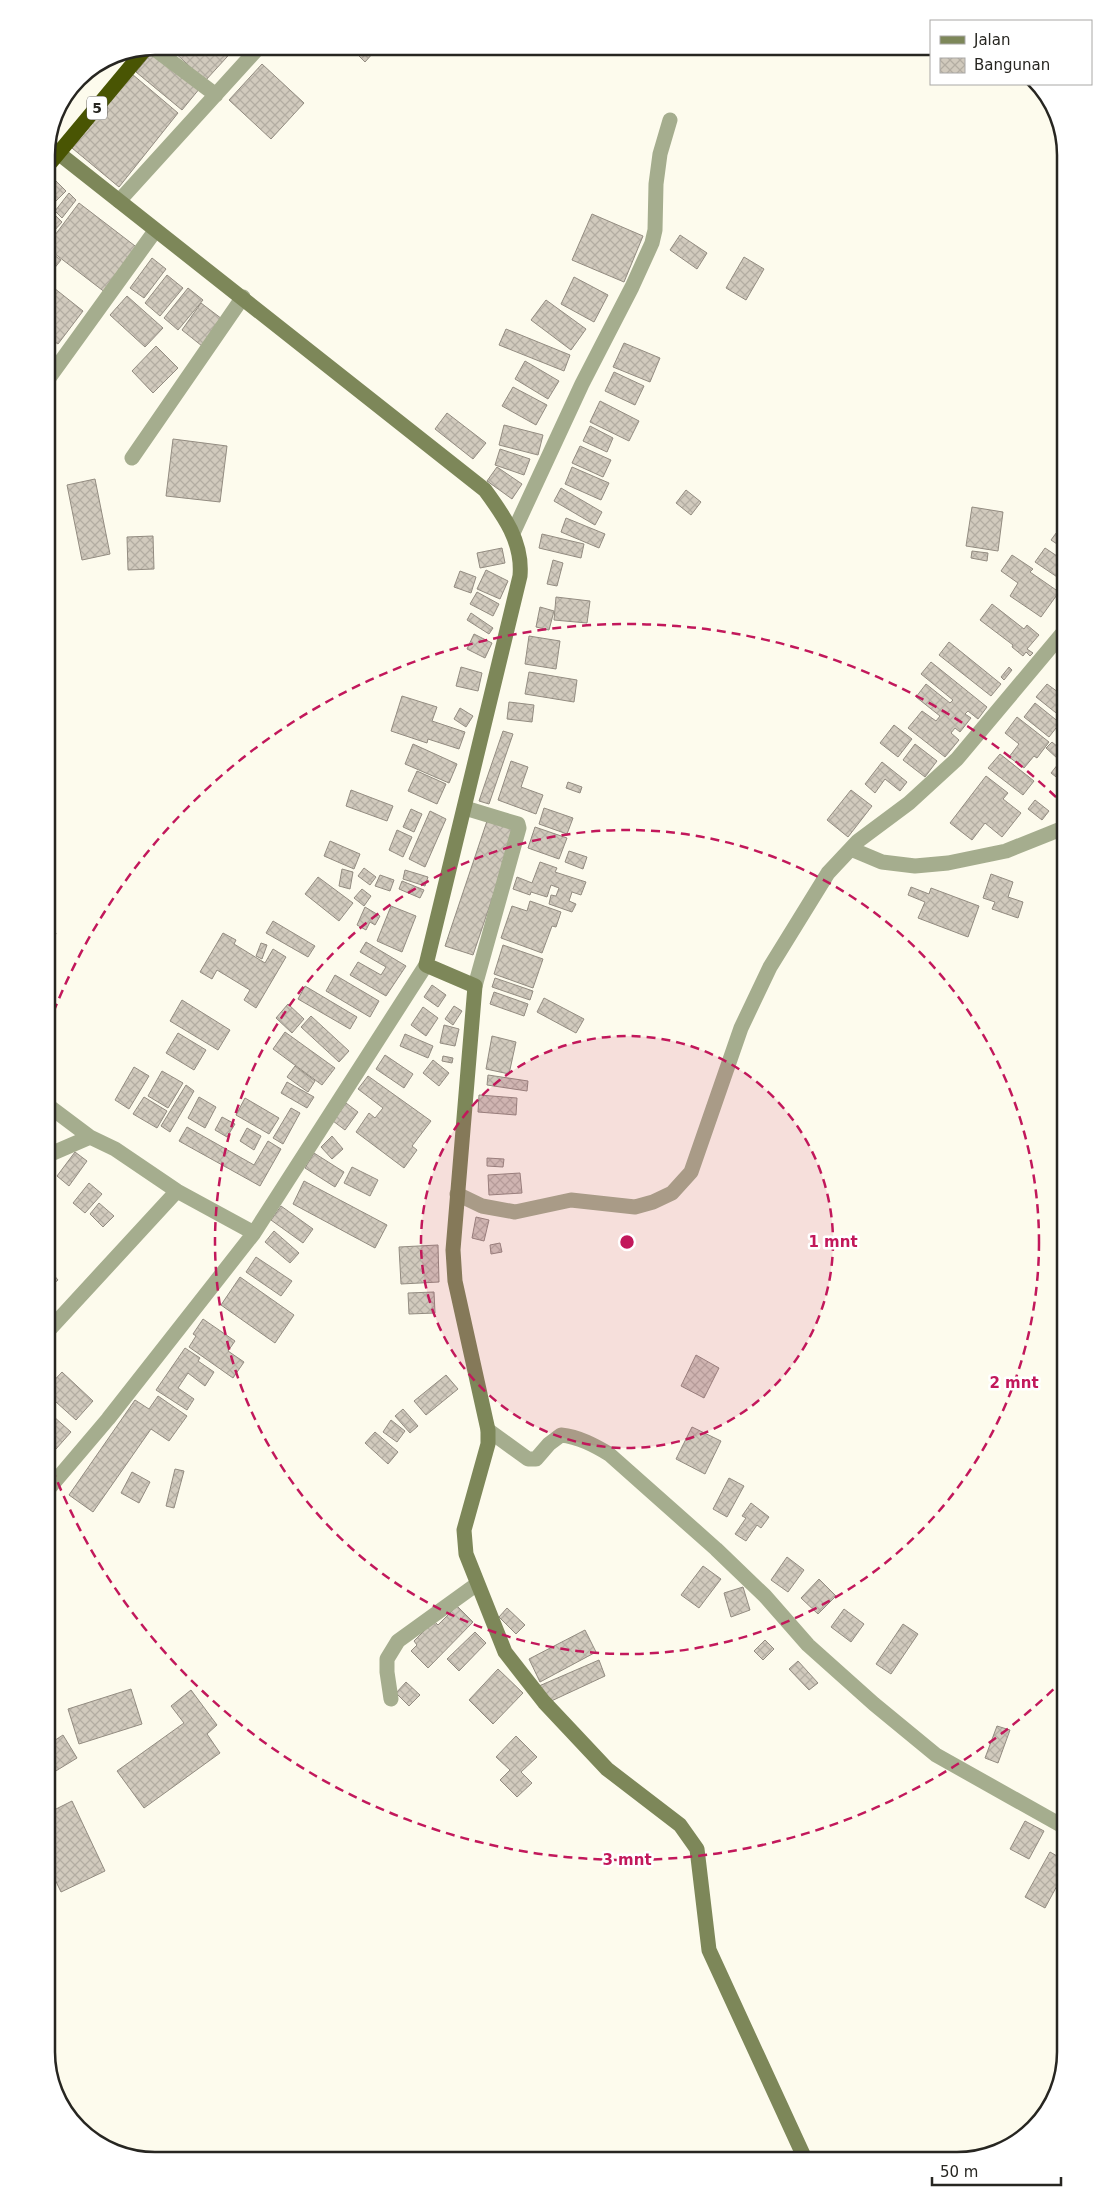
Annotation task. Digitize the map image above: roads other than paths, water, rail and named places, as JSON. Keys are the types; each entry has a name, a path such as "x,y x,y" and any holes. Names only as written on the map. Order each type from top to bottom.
{"highway":[{"name":"5","path":"56,145 138,57"},
{"name":"5","path":"56,144 126,59"}],"street":[{"path":"163,55 216,94"},
{"path":"119,201 252,55"},
{"path":"512,533 582,384 632,287 652,243 655,230 656,184 660,154 670,120"},
{"path":"55,153 243,297 485,490 512,533 519,548 521,564 520,576 466,808 426,965 254,1234 108,1419 55,1481"},
{"path":"55,370 156,231"},
{"path":"132,458 243,297"},
{"path":"457,1194 482,1206 515,1212 571,1200 635,1207 653,1202 672,1193 691,1172 741,1028 770,967 828,873 858,841 909,803 958,760 1057,640"},
{"path":"466,808 518,824 520,828 475,986 457,1194 453,1250 455,1281 488,1430 488,1444 464,1530 466,1554 505,1652 544,1702 607,1769 680,1825 697,1849 700,1863 705,1930 709,1950 802,2152"},
{"path":"851,849 882,862 915,866 948,863 1006,851 1057,831"},
{"path":"426,965 475,986"},
{"path":"55,1111 90,1137 115,1149 177,1190 254,1234"},
{"path":"55,1152 90,1137"},
{"path":"55,1323 177,1190"},
{"path":"488,1430 528,1459 536,1458 549,1444 561,1435 581,1439 609,1454 716,1549 765,1596 808,1645 936,1756 1057,1823"},
{"path":"391,1699 387,1659 392,1648 398,1641 477,1584"}]}
